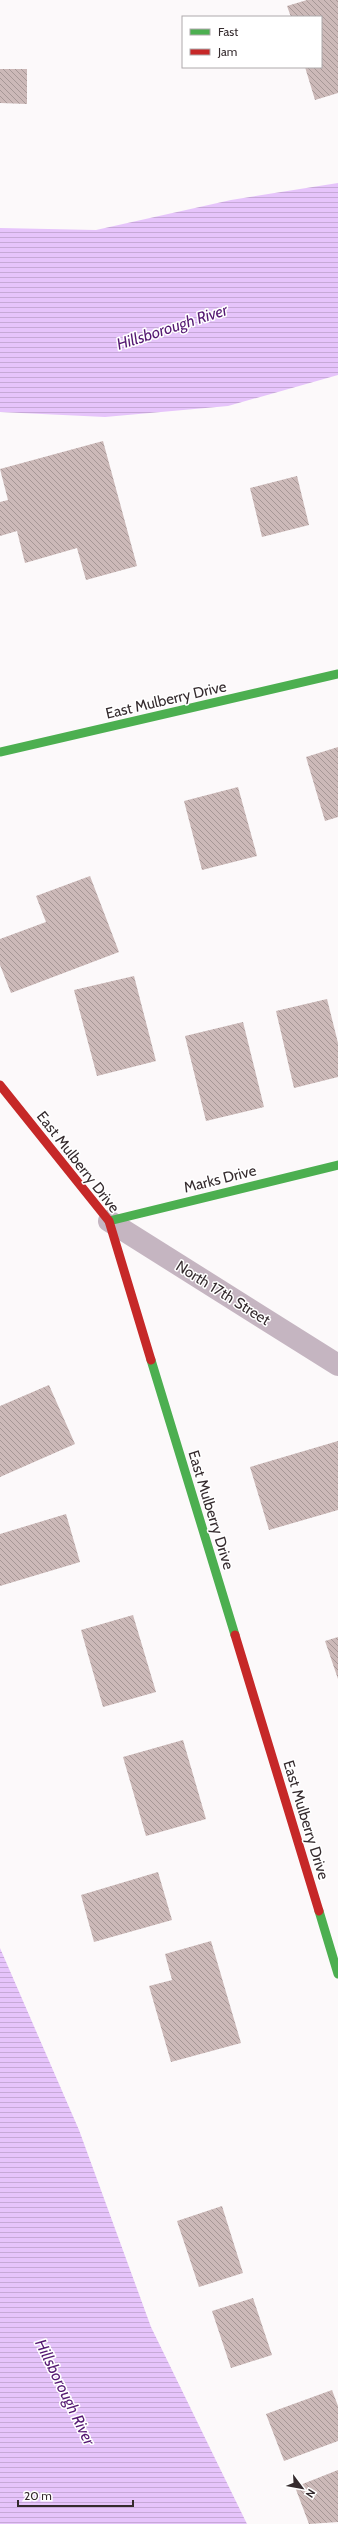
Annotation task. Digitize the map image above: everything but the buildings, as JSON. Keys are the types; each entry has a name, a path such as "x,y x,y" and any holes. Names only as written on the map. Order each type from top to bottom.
{"street":[{"name":"East Mulberry Drive","path":"0,752 338,674"},
{"name":"East Mulberry Drive","path":"0,1085 109,1221 338,1974"},
{"name":"Marks Drive","path":"109,1221 338,1165"},
{"name":"North 17th Street","path":"109,1221 338,1365"}],"water":[{"name":"Hillsborough River","path":"338,183 338,375 228,406 105,417 0,412 0,228 96,230 231,200"},
{"name":"Hillsborough River","path":"0,1948 79,2130 151,2327 247,2524 0,2524"}],"traffic: fast":[{"path":"0,752 338,674"},
{"path":"109,1221 338,1165"},
{"path":"151,1360 235,1635"},
{"path":"319,1911 338,1974"}],"traffic: jam":[{"path":"0,1085 109,1221 151,1360"},
{"path":"235,1635 319,1911"}]}
